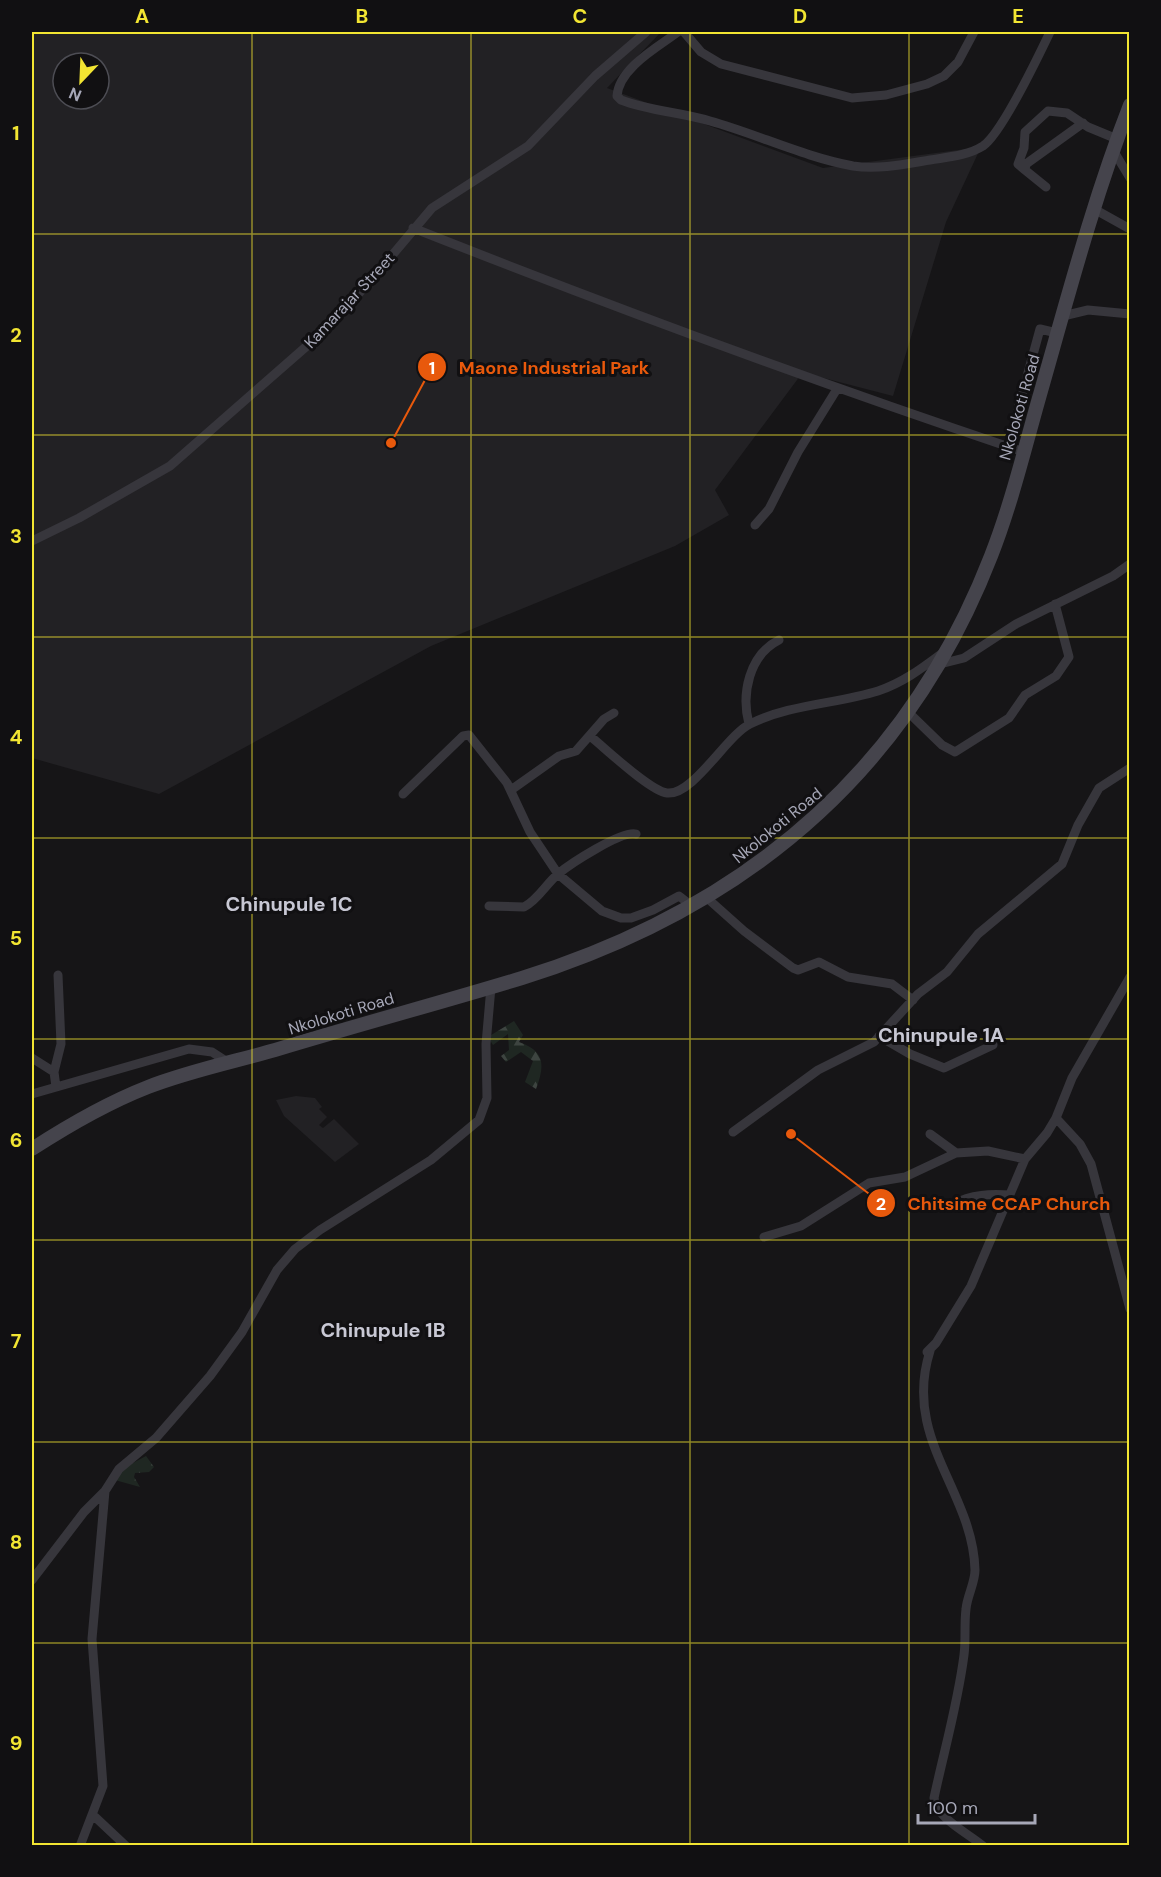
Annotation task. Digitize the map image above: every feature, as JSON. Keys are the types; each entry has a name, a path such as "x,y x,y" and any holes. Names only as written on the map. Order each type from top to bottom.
{"main road":[{"name":"Nkolokoti Road","path":"32,1149 73,1123 152,1086 491,987 582,957 707,898 791,839 837,797 908,712 940,664 992,554 1094,209 1130,105"}],"street":[{"name":"Kamarajar Street","path":"32,541 79,518 170,466 316,338 367,285 413,228 447,198 528,146 595,76 646,32"},
{"path":"678,32 645,53 621,82 617,96 621,100 698,117 790,148 852,166 864,166 910,164 964,154 982,146 1009,109 1050,32"},
{"path":"684,32 701,52 716,62 852,98 875,98 927,84 944,76 958,62 974,32"},
{"path":"1046,187 1018,164 1024,148 1025,132 1042,114 1054,109 1067,112 1115,144 1130,178"},
{"path":"1026,170 1026,164 1034,156 1083,123"},
{"path":"1094,209 1130,229"},
{"path":"413,228 548,282 837,389 1024,452"},
{"path":"1063,316 1088,310 1130,314"},
{"path":"1014,424 1040,329 1057,333"},
{"path":"755,525 769,509 798,452 837,389"},
{"path":"940,664 964,658 1016,624 1113,576 1130,564"},
{"path":"908,712 942,745 956,752 1009,718 1025,695 1056,676 1070,657 1055,604"},
{"path":"749,724 746,699 752,669 762,653 779,640"},
{"path":"590,736 635,772 667,793 680,789 699,775 749,724 817,702 880,690 908,678 948,650"},
{"path":"511,790 560,756 576,751 604,719 614,713"},
{"path":"403,794 465,735 469,735 511,790 530,832 558,874 602,911 621,918 642,915 677,896 682,897 692,906"},
{"path":"733,1132 809,1076 861,1049 879,1036 913,1000 947,972 978,934 1062,864 1078,825 1099,788 1130,768"},
{"path":"489,906 524,907 558,874 621,836 636,834"},
{"path":"707,898 744,931 793,968 798,970 819,962 848,977 892,984 913,1000"},
{"path":"56,1087 54,1072 61,1044 58,975"},
{"path":"983,1845 942,1814 935,1807 934,1798 957,1698 964,1655 966,1609 975,1570 971,1537 936,1453 922,1398 929,1351 971,1286 1025,1159 1047,1133 1056,1118 1071,1078 1130,977"},
{"path":"32,1580 84,1512 105,1491 119,1469 156,1438 210,1376 242,1332 277,1270 295,1250 320,1230 431,1160 478,1120 487,1098 486,1044 491,987"},
{"path":"879,1036 910,1054 944,1068 993,1045"},
{"path":"32,1094 189,1049 212,1052 229,1063"},
{"path":"32,1058 54,1072"},
{"path":"1056,1118 1080,1144 1090,1164 1130,1310"},
{"path":"930,1134 956,1153"},
{"path":"764,1237 801,1226 869,1182 905,1177 956,1153 996,1152 1025,1159"},
{"path":"954,1204 964,1198 980,1195 1010,1195"},
{"path":"80,1845 103,1786 92,1639 105,1491"},
{"path":"93,1815 126,1845"}],"shaded area":[{"path":"32,32 661,32 607,88 823,168 981,147 946,222 893,396 812,375 800,376 715,490 729,515 675,546 431,646 159,794 32,758"},
{"path":"296,1096 315,1098 322,1107 319,1109 327,1117 319,1125 323,1128 334,1119 359,1144 335,1162 284,1116 276,1100"}],"green space":[{"path":"514,1021 523,1035 519,1042 534,1050 541,1060 541,1073 536,1089 525,1082 533,1061 521,1052 506,1062 501,1056 509,1050 508,1034 493,1045 488,1037"},
{"path":"146,1456 154,1467 149,1472 135,1473 134,1477 140,1487 115,1480 129,1460 133,1463"}],"place":[{"name":"Maone Industrial Park","path":"391,443"},
{"name":"Chitsime CCAP Church","path":"791,1134"}],"district":[{"name":"Chinupule 1C","path":"289,904"},
{"name":"Chinupule 1A","path":"941,1035"},
{"name":"Chinupule 1B","path":"383,1330"}]}
